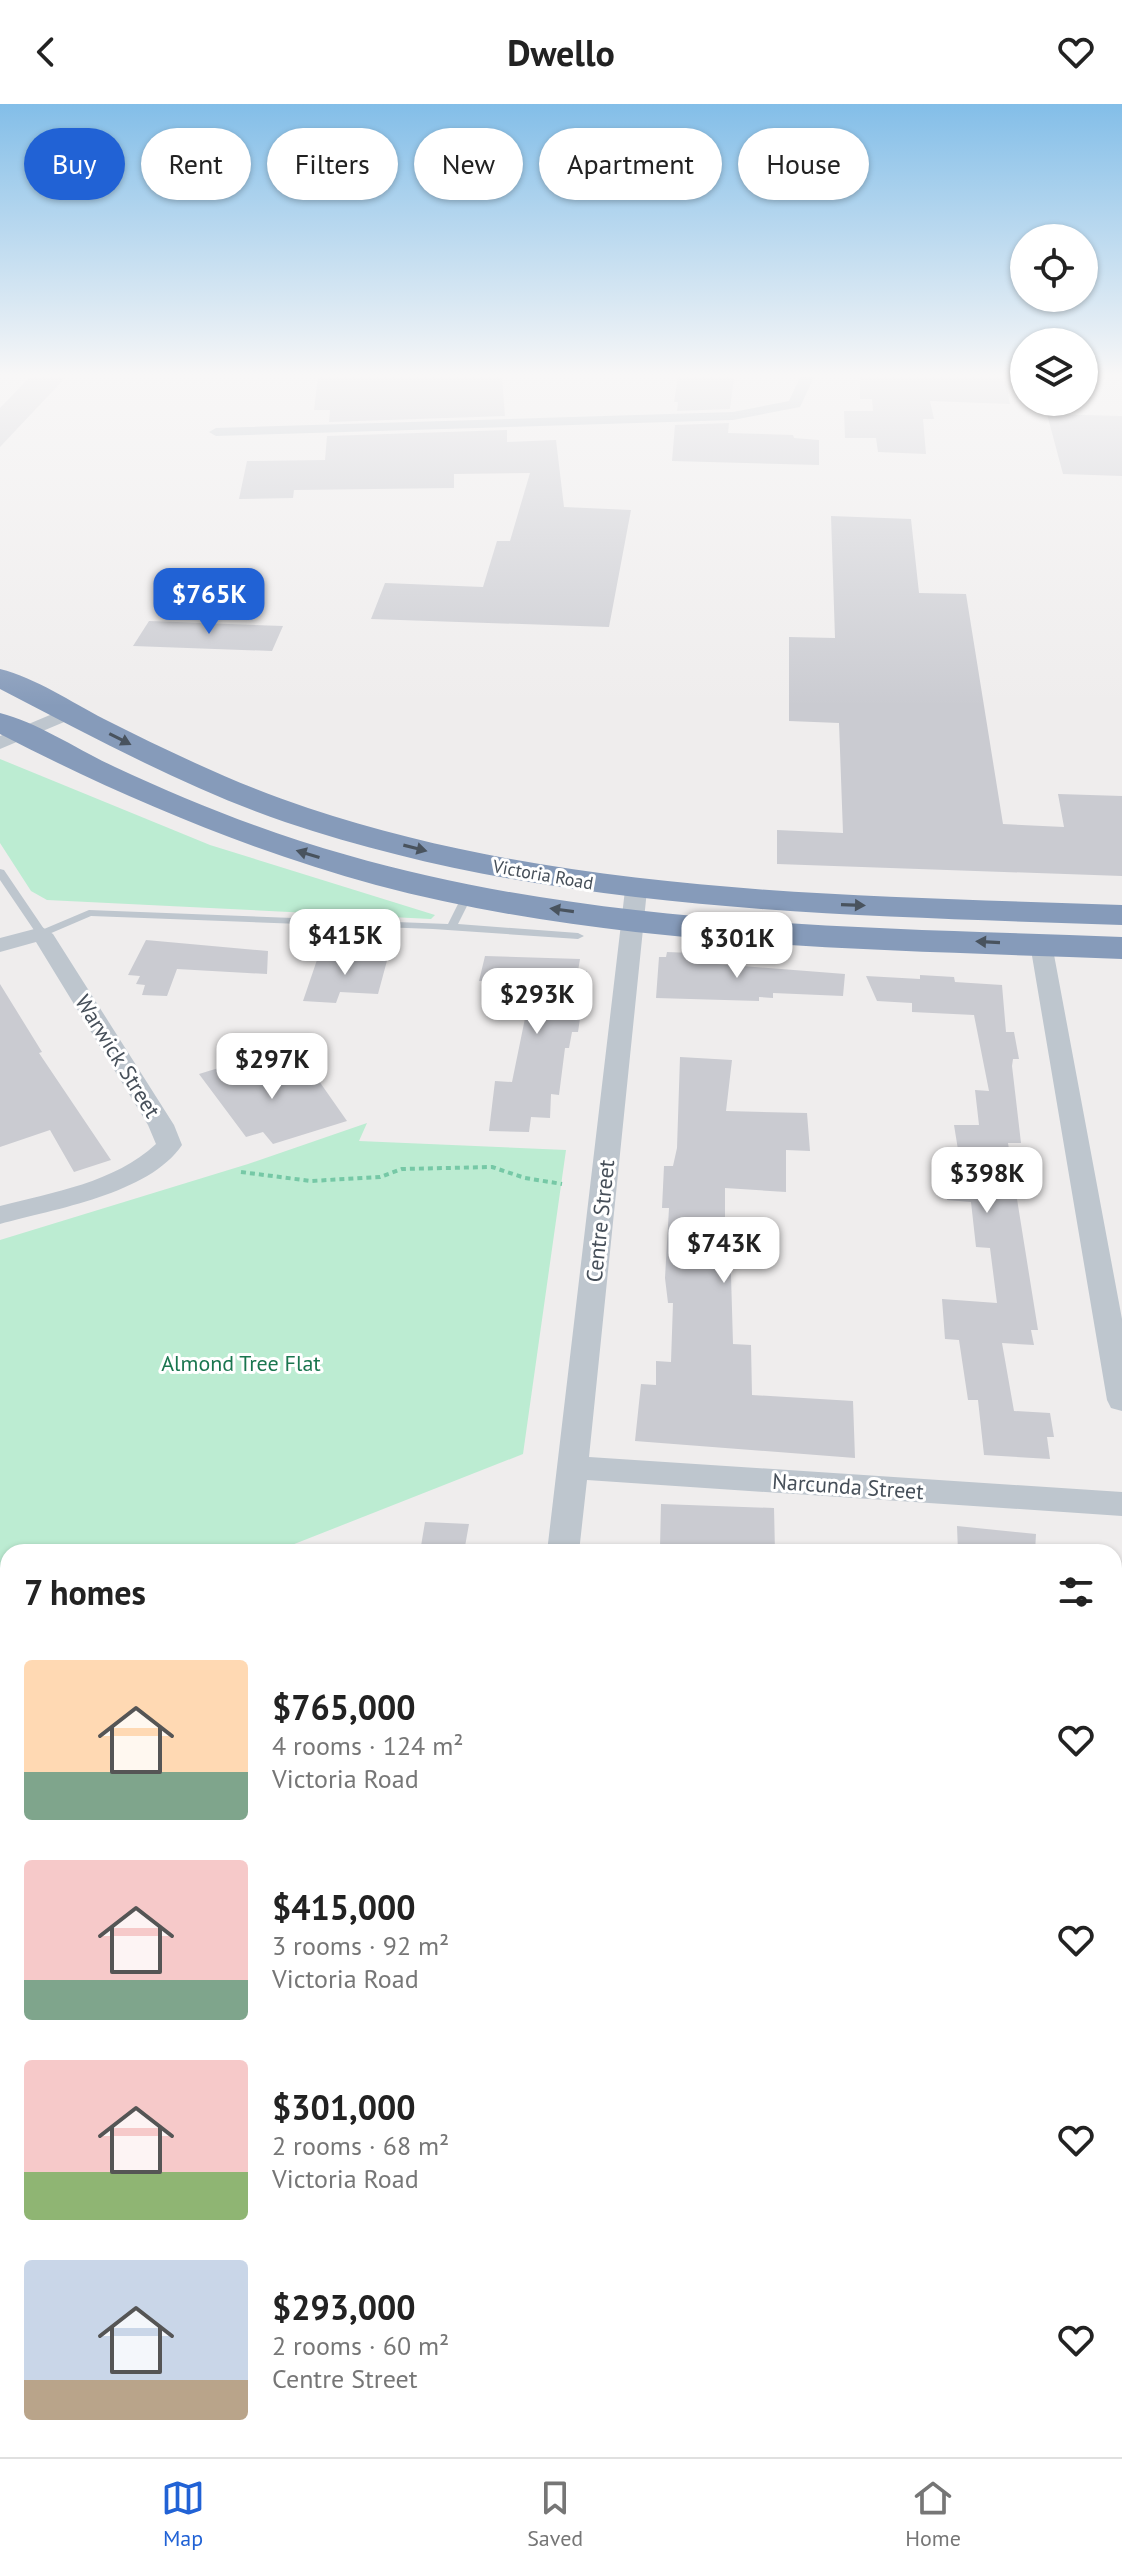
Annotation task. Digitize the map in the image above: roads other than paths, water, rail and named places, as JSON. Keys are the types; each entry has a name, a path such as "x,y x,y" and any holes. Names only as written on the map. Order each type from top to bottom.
{"highway":[{"name":"Victoria Road","path":"0,678 220,786 299,815 634,905 837,904 1122,915"},
{"name":"Victoria Road","path":"7,733 242,832 354,867 468,894 634,905 1041,944 1122,948"}],"street":[{"path":"7,733 69,713"},
{"name":"Centre Street","path":"564,1544 634,905"},
{"path":"0,945 42,934"},
{"name":"Warwick Street","path":"0,1215 122,1177 157,1159 169,1145 161,1125 42,934"},
{"path":"1041,944 1122,1400"},
{"name":"Narcunda Street","path":"574,1468 1122,1504"}],"lane":[{"path":"0,872 42,934 89,913 578,936"},
{"path":"451,928 468,894"}],"park label":[{"name":"Almond Tree Flat","path":"241,1363"}]}
